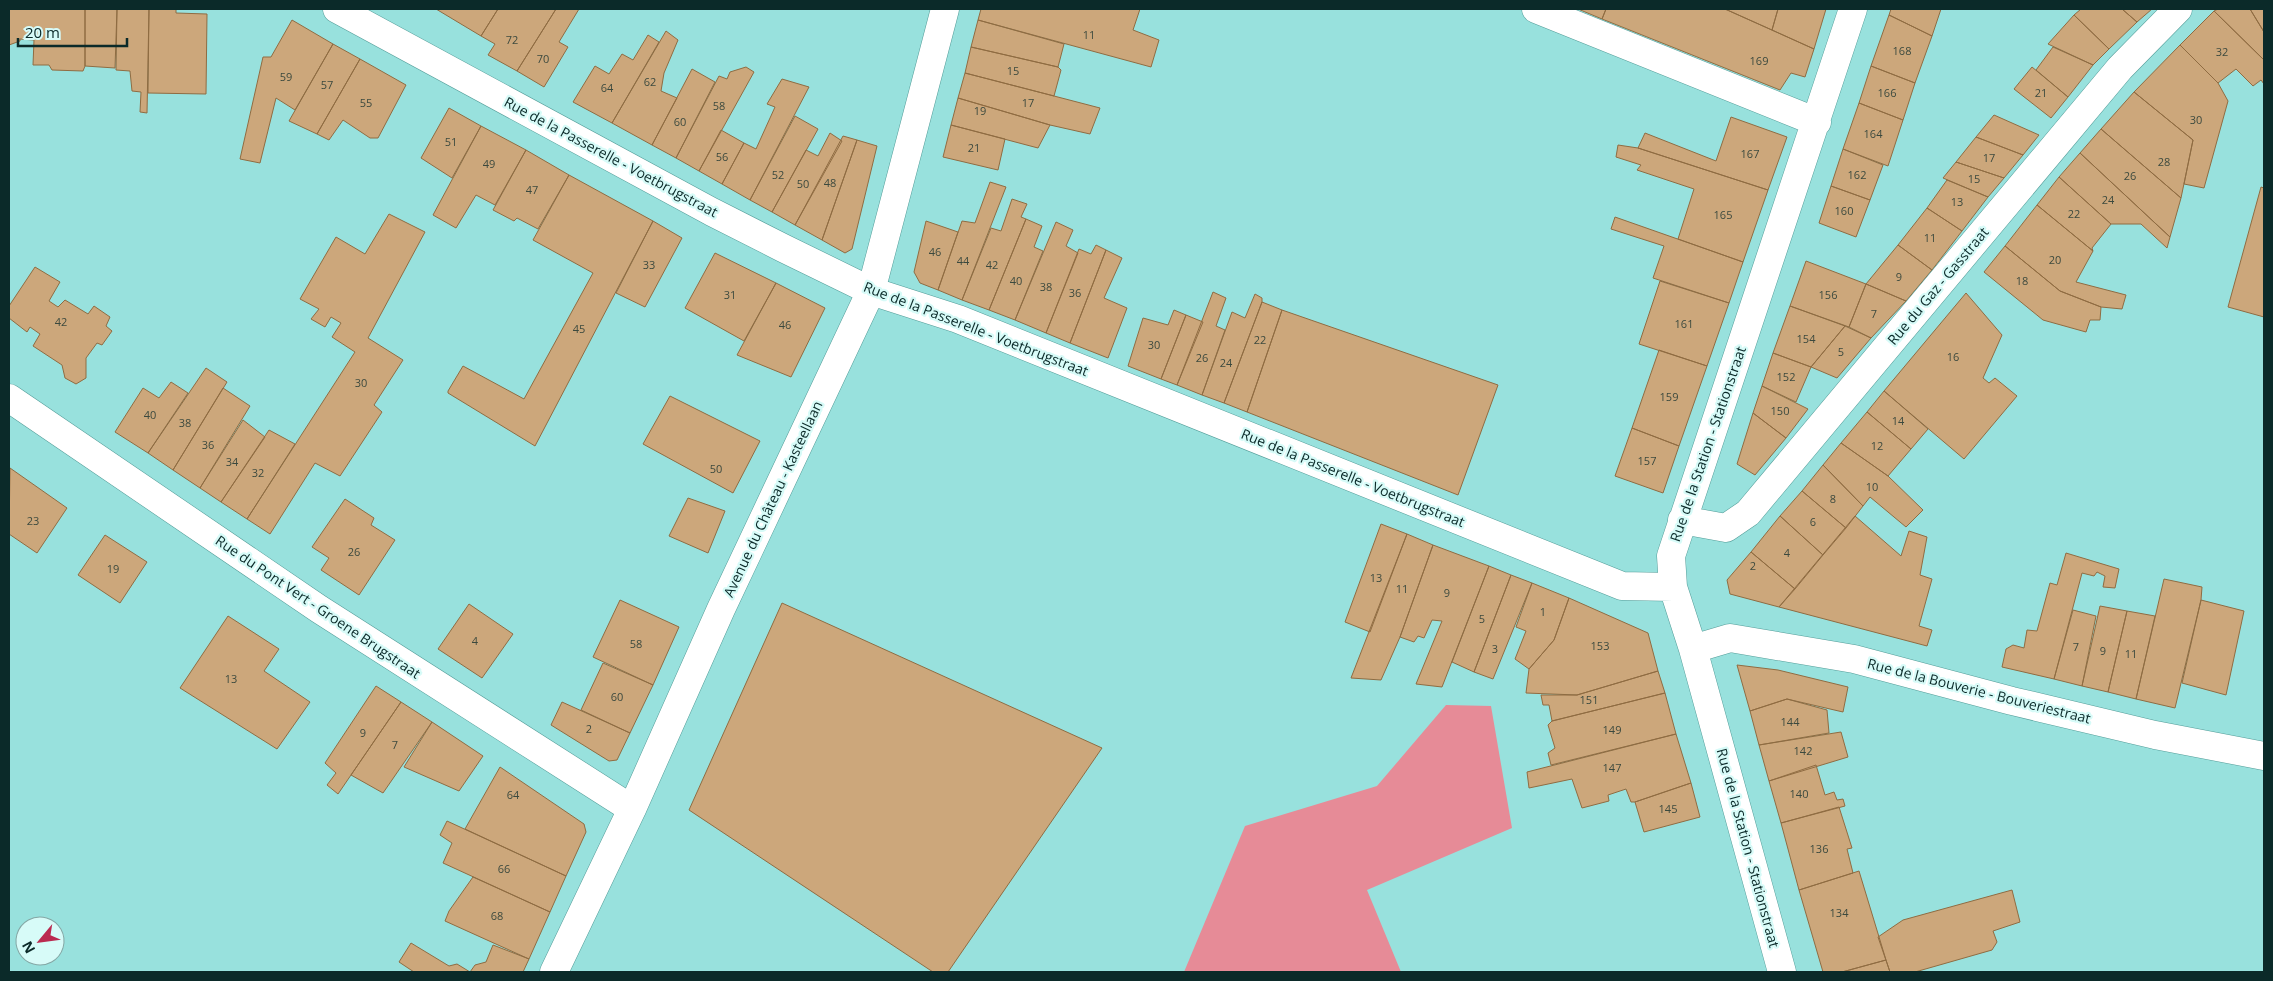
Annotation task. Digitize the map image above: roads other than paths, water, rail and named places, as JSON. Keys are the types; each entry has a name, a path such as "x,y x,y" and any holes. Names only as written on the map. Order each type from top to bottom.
{"street":[{"name":"Rue de la Passerelle - Voetbrugstraat","path":"338,9 712,212 871,290 958,319 1622,586 1673,587"},
{"name":"Avenue du Château - Kasteellaan","path":"554,972 632,809 721,609 871,290 945,9"},
{"path":"1536,9 1817,122"},
{"name":"Rue de la Station - Stationstraat","path":"1782,972 1693,649 1673,587 1671,556 1817,122 1853,9"},
{"name":"Rue du Gaz - Gasstraat","path":"1682,520 1726,528 1748,513 2120,68 2178,9"},
{"name":"Rue du Pont Vert - Groene Brugstraat","path":"9,398 318,609 632,809"},
{"name":"Rue de la Bouverie - Bouveriestraat","path":"1693,649 1730,638 1854,659 2012,701 2155,735 2264,756"}]}
